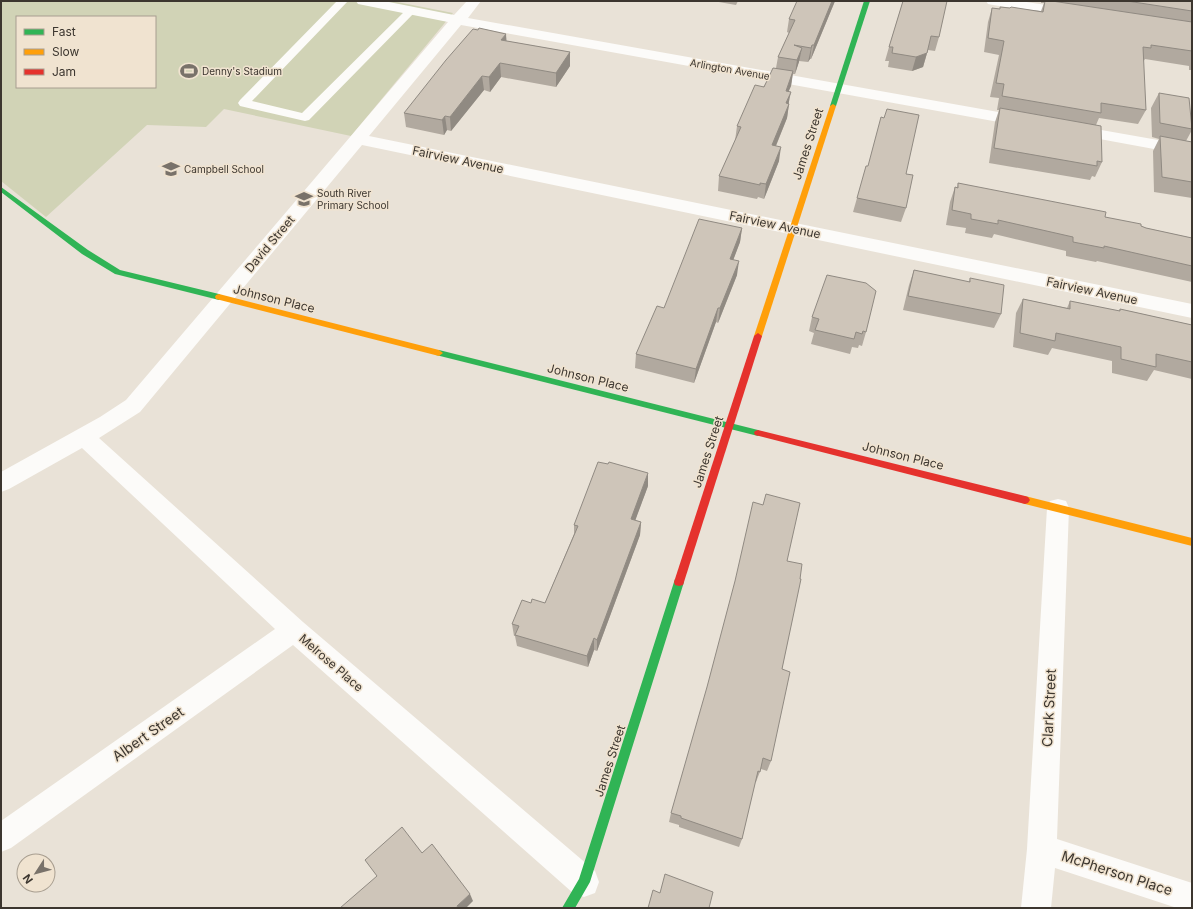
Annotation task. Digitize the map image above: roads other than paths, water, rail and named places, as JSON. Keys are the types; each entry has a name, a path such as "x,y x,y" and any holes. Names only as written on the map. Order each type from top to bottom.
{"street":[{"name":"Arlington Avenue","path":"364,1 457,20 1042,125"},
{"name":"David Street","path":"1,483 108,423 133,406 474,1"},
{"name":"James Street","path":"568,908 584,882 729,425 867,1"},
{"path":"993,1 1085,15"},
{"path":"1058,127 1192,151"},
{"name":"Fairview Avenue","path":"358,139 1192,311"},
{"name":"Johnson Place","path":"1,189 85,252 118,272 1192,542"},
{"name":"Melrose Place","path":"84,437 294,630 584,882"},
{"name":"Clark Street","path":"1036,908 1042,849 1058,508"},
{"name":"Albert Street","path":"1,838 294,630"},
{"name":"McPherson Place","path":"1042,849 1192,898"}],"lane":[{"path":"342,1 244,103 305,117 411,11"}],"place":[{"name":"Denny's Stadium","path":"189,71"},
{"name":"Campbell School","path":"171,169"},
{"name":"South River Primary School","path":"304,199"}]}
